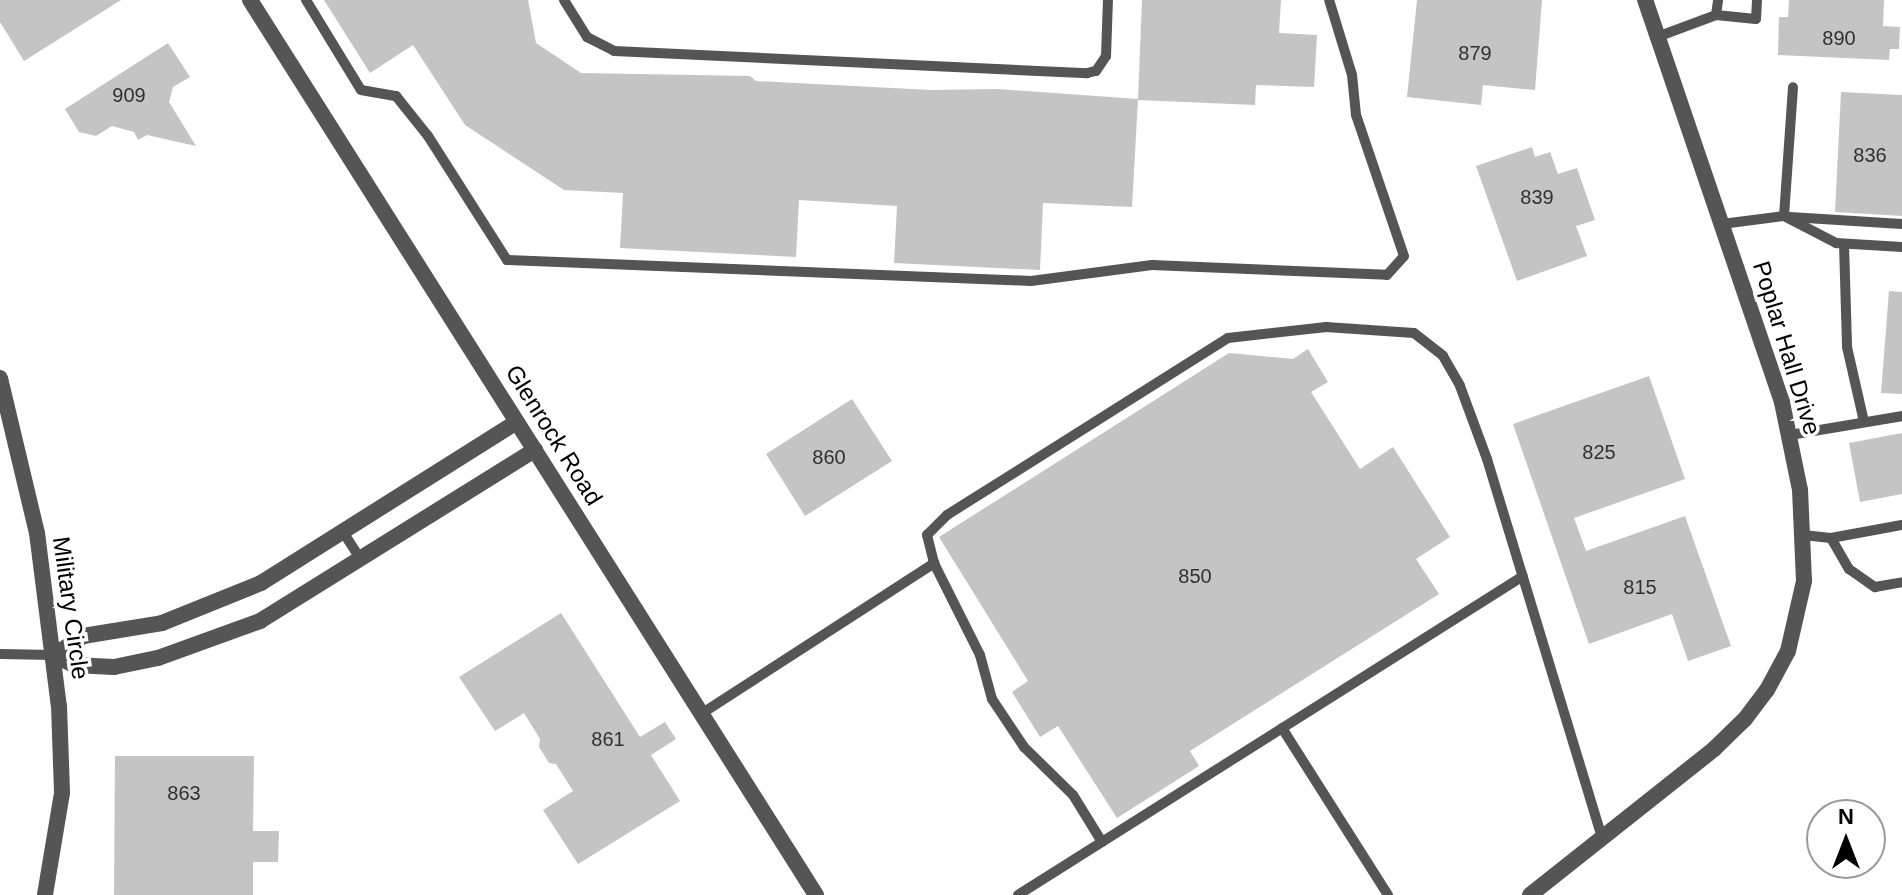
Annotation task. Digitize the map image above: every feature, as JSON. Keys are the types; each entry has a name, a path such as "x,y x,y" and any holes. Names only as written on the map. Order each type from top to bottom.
{"street":[{"name":"Glenrock Road","path":"250,0 816,895"},
{"name":"Poplar Hall Drive","path":"1530,895 1714,749 1745,719 1767,690 1788,651 1799,617 1804,581 1803,535 1790,435 1645,0"},
{"name":"Military Circle","path":"0,378 37,533 54,655 62,793 45,895"},
{"path":"54,655 83,636 151,626 203,609 261,583 517,422"},
{"path":"54,655 74,665 114,667 158,658 260,621 535,450"}],"lane":[{"path":"306,0 361,90 396,96 428,136 507,260 1031,281 1152,265 1387,275 1404,256 1356,115 1352,75 1329,0"},
{"path":"564,0 587,37 614,51 1087,73 1096,71 1106,56 1108,0"},
{"path":"1716,15 1718,0"},
{"path":"1657,37 1716,15 1756,19 1757,0"},
{"path":"1784,216 1793,87"},
{"path":"1722,224 1784,216 1902,224"},
{"path":"1784,216 1844,244 1902,247"},
{"path":"1844,244 1847,347 1864,422"},
{"path":"1102,842 1073,795 1024,747 992,699 970,631 934,563 927,535 947,515 1228,338 1326,327 1414,333 1443,356 1473,419 1602,837"},
{"path":"1790,435 1902,416"},
{"path":"1803,535 1831,538 1902,525"},
{"path":"343,532 361,560"},
{"path":"1831,538 1849,569 1875,587 1902,582"},
{"path":"701,714 934,563"},
{"path":"1018,895 1523,576"},
{"path":"0,654 54,655"},
{"path":"1282,728 1388,895"}],"building":[{"path":"0,0 121,0 24,61 0,22"},
{"path":"324,0 528,0 536,43 581,73 750,76 756,81 931,90 997,89 1138,99 1142,0 1281,0 1279,33 1317,35 1314,87 1256,85 1255,105 1138,100 1132,207 1043,203 1040,270 894,263 897,206 799,200 796,257 620,248 623,193 564,190 465,125 413,45 370,73"},
{"path":"1417,0 1542,0 1535,90 1483,85 1481,105 1407,97"},
{"path":"1789,0 1884,0 1883,26 1900,27 1899,49 1890,49 1889,60 1778,55 1779,17 1788,17"},
{"path":"168,43 190,77 173,87 169,102 196,146 147,135 138,140 134,132 112,126 96,136 79,132 65,109"},
{"path":"1841,92 1902,95 1902,216 1835,212"},
{"path":"1532,147 1535,157 1550,152 1558,174 1577,168 1595,220 1576,226 1587,256 1517,281 1476,166"},
{"path":"1889,291 1902,292 1902,394 1881,393"},
{"path":"1308,349 1328,382 1311,392 1360,469 1393,447 1450,537 1416,559 1439,594 1190,751 1199,766 1117,818 1058,726 1040,737 1012,692 1028,681 939,537 1229,353 1293,359"},
{"path":"1649,376 1685,479 1574,518 1586,551 1685,516 1731,646 1688,661 1672,614 1589,644 1513,424"},
{"path":"852,399 892,461 805,516 766,454"},
{"path":"1902,433 1902,494 1860,502 1849,443"},
{"path":"561,613 640,737 665,722 676,739 651,755 680,801 578,864 543,810 573,791 556,764 549,763 539,747 540,739 524,713 495,731 459,677"},
{"path":"115,756 254,756 253,831 279,831 278,862 253,862 253,895 114,895"}]}
